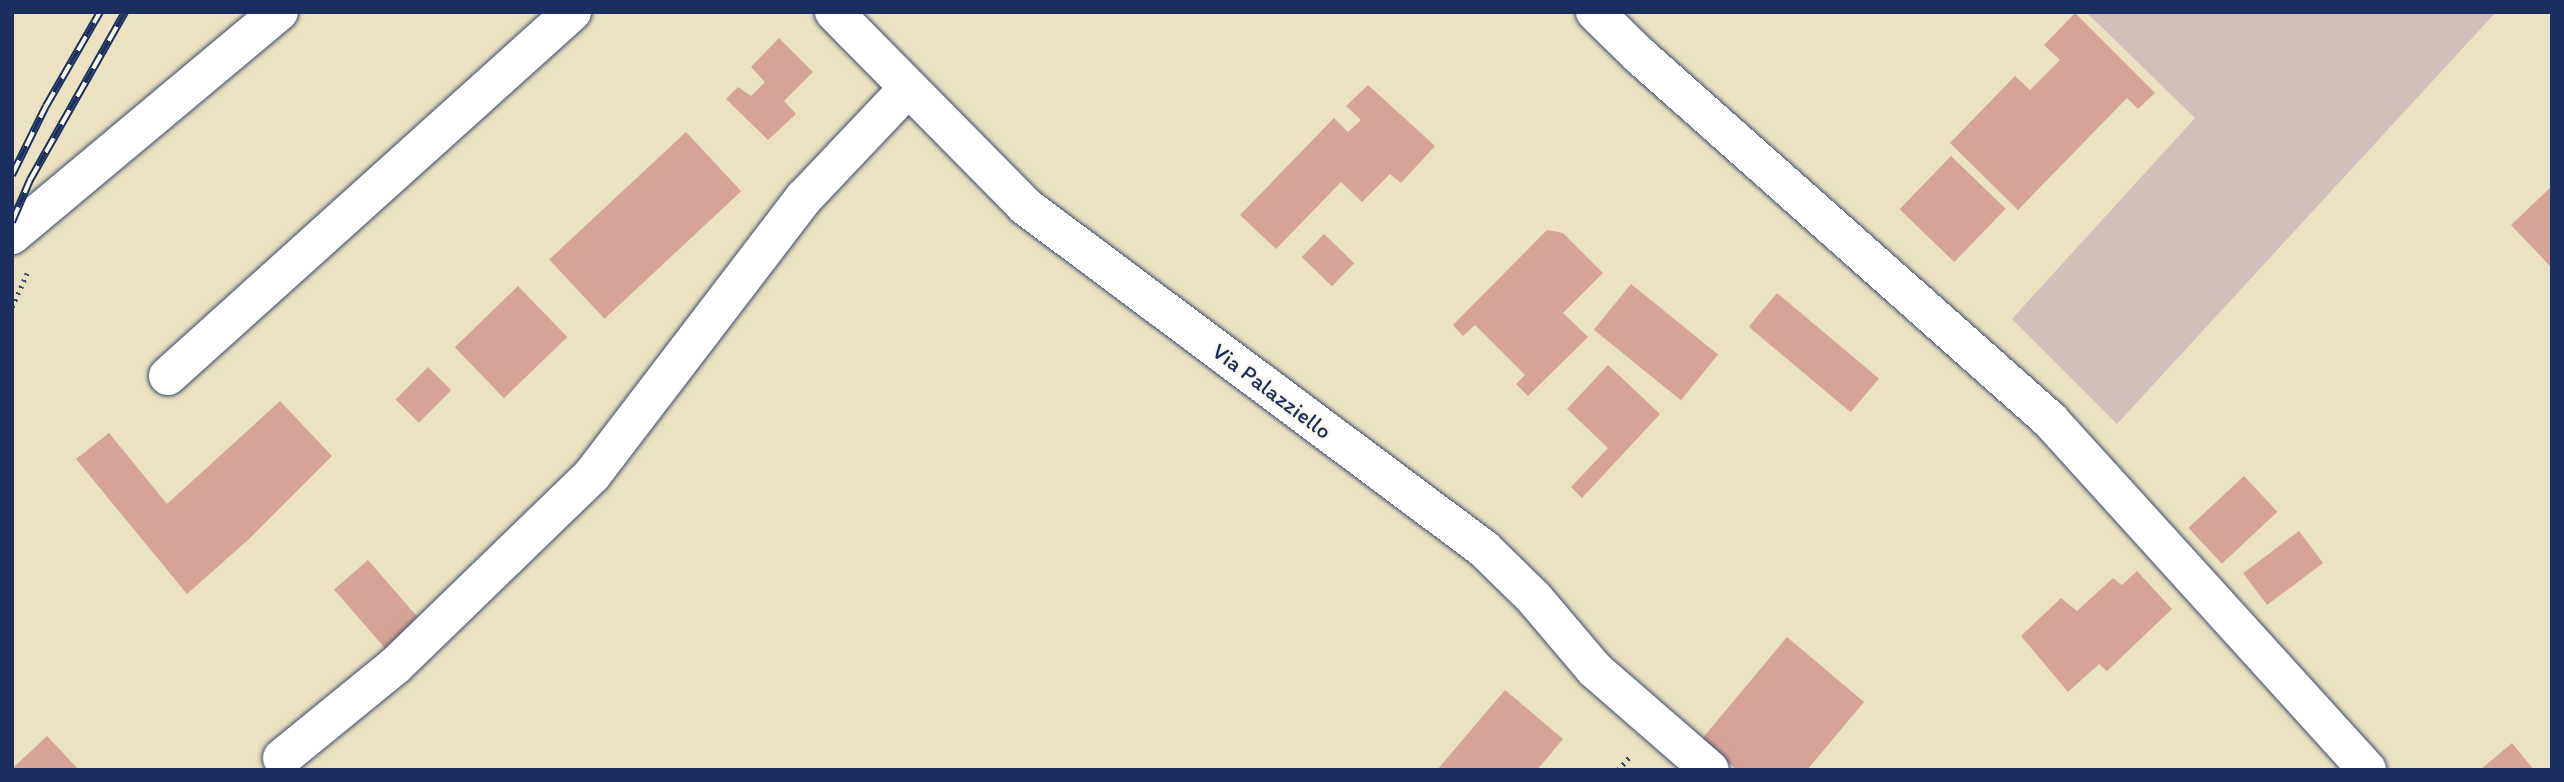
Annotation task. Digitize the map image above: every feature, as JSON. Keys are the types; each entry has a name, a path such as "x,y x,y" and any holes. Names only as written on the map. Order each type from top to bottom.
{"street":[{"path":"12,235 279,12"},
{"path":"168,376 572,12"},
{"name":"Via Palazziello","path":"834,12 1025,206 1484,549 1534,598 1667,757 1710,770"},
{"path":"1595,12 1639,55 2050,420 2367,770"},
{"path":"282,758 395,666 592,475 804,198 907,89"}],"shaded area":[{"path":"2086,12 2496,12 2117,424 2012,319 2195,118"}],"building":[{"path":"2075,13 2155,93 2138,109 2127,98 2018,210 1950,143 2015,76 2030,90 2060,60 2044,45"},
{"path":"779,38 813,72 784,101 796,114 768,140 726,99 738,87 751,96 765,82 751,67"},
{"path":"1368,85 1435,146 1401,183 1390,174 1362,202 1341,182 1276,249 1240,215 1334,118 1348,132 1361,120 1346,106"},
{"path":"686,132 741,191 604,319 549,260"},
{"path":"1951,156 2006,209 1954,262 1900,209"},
{"path":"2552,186 2552,268 2511,225"},
{"path":"1547,230 1563,233 1603,273 1563,313 1588,337 1528,396 1516,384 1525,375 1475,325 1463,336 1453,325"},
{"path":"1324,234 1354,263 1332,286 1302,257"},
{"path":"1631,284 1718,354 1681,400 1594,330"},
{"path":"518,286 567,337 504,398 455,347"},
{"path":"1777,293 1879,378 1851,412 1749,327"},
{"path":"1608,365 1660,414 1582,498 1571,487 1608,448 1567,409"},
{"path":"428,367 451,390 419,423 395,400"},
{"path":"280,401 332,456 249,539 187,594 76,459 109,433 167,504"},
{"path":"2244,476 2277,512 2222,564 2188,528"},
{"path":"2299,531 2323,563 2267,605 2243,573"},
{"path":"368,560 424,625 390,654 334,590"},
{"path":"2137,571 2172,609 2107,671 2099,664 2068,692 2021,636 2061,598 2077,611 2113,578 2122,585"},
{"path":"1787,637 1864,702 1807,770 1737,770 1701,740"},
{"path":"1505,690 1563,739 1537,770 1437,770"},
{"path":"47,736 79,770 16,770 14,767"},
{"path":"2512,743 2534,770 2480,770"}],"railway":[{"path":"12,175 46,106 100,12"},
{"path":"12,222 30,180 125,12"}]}
